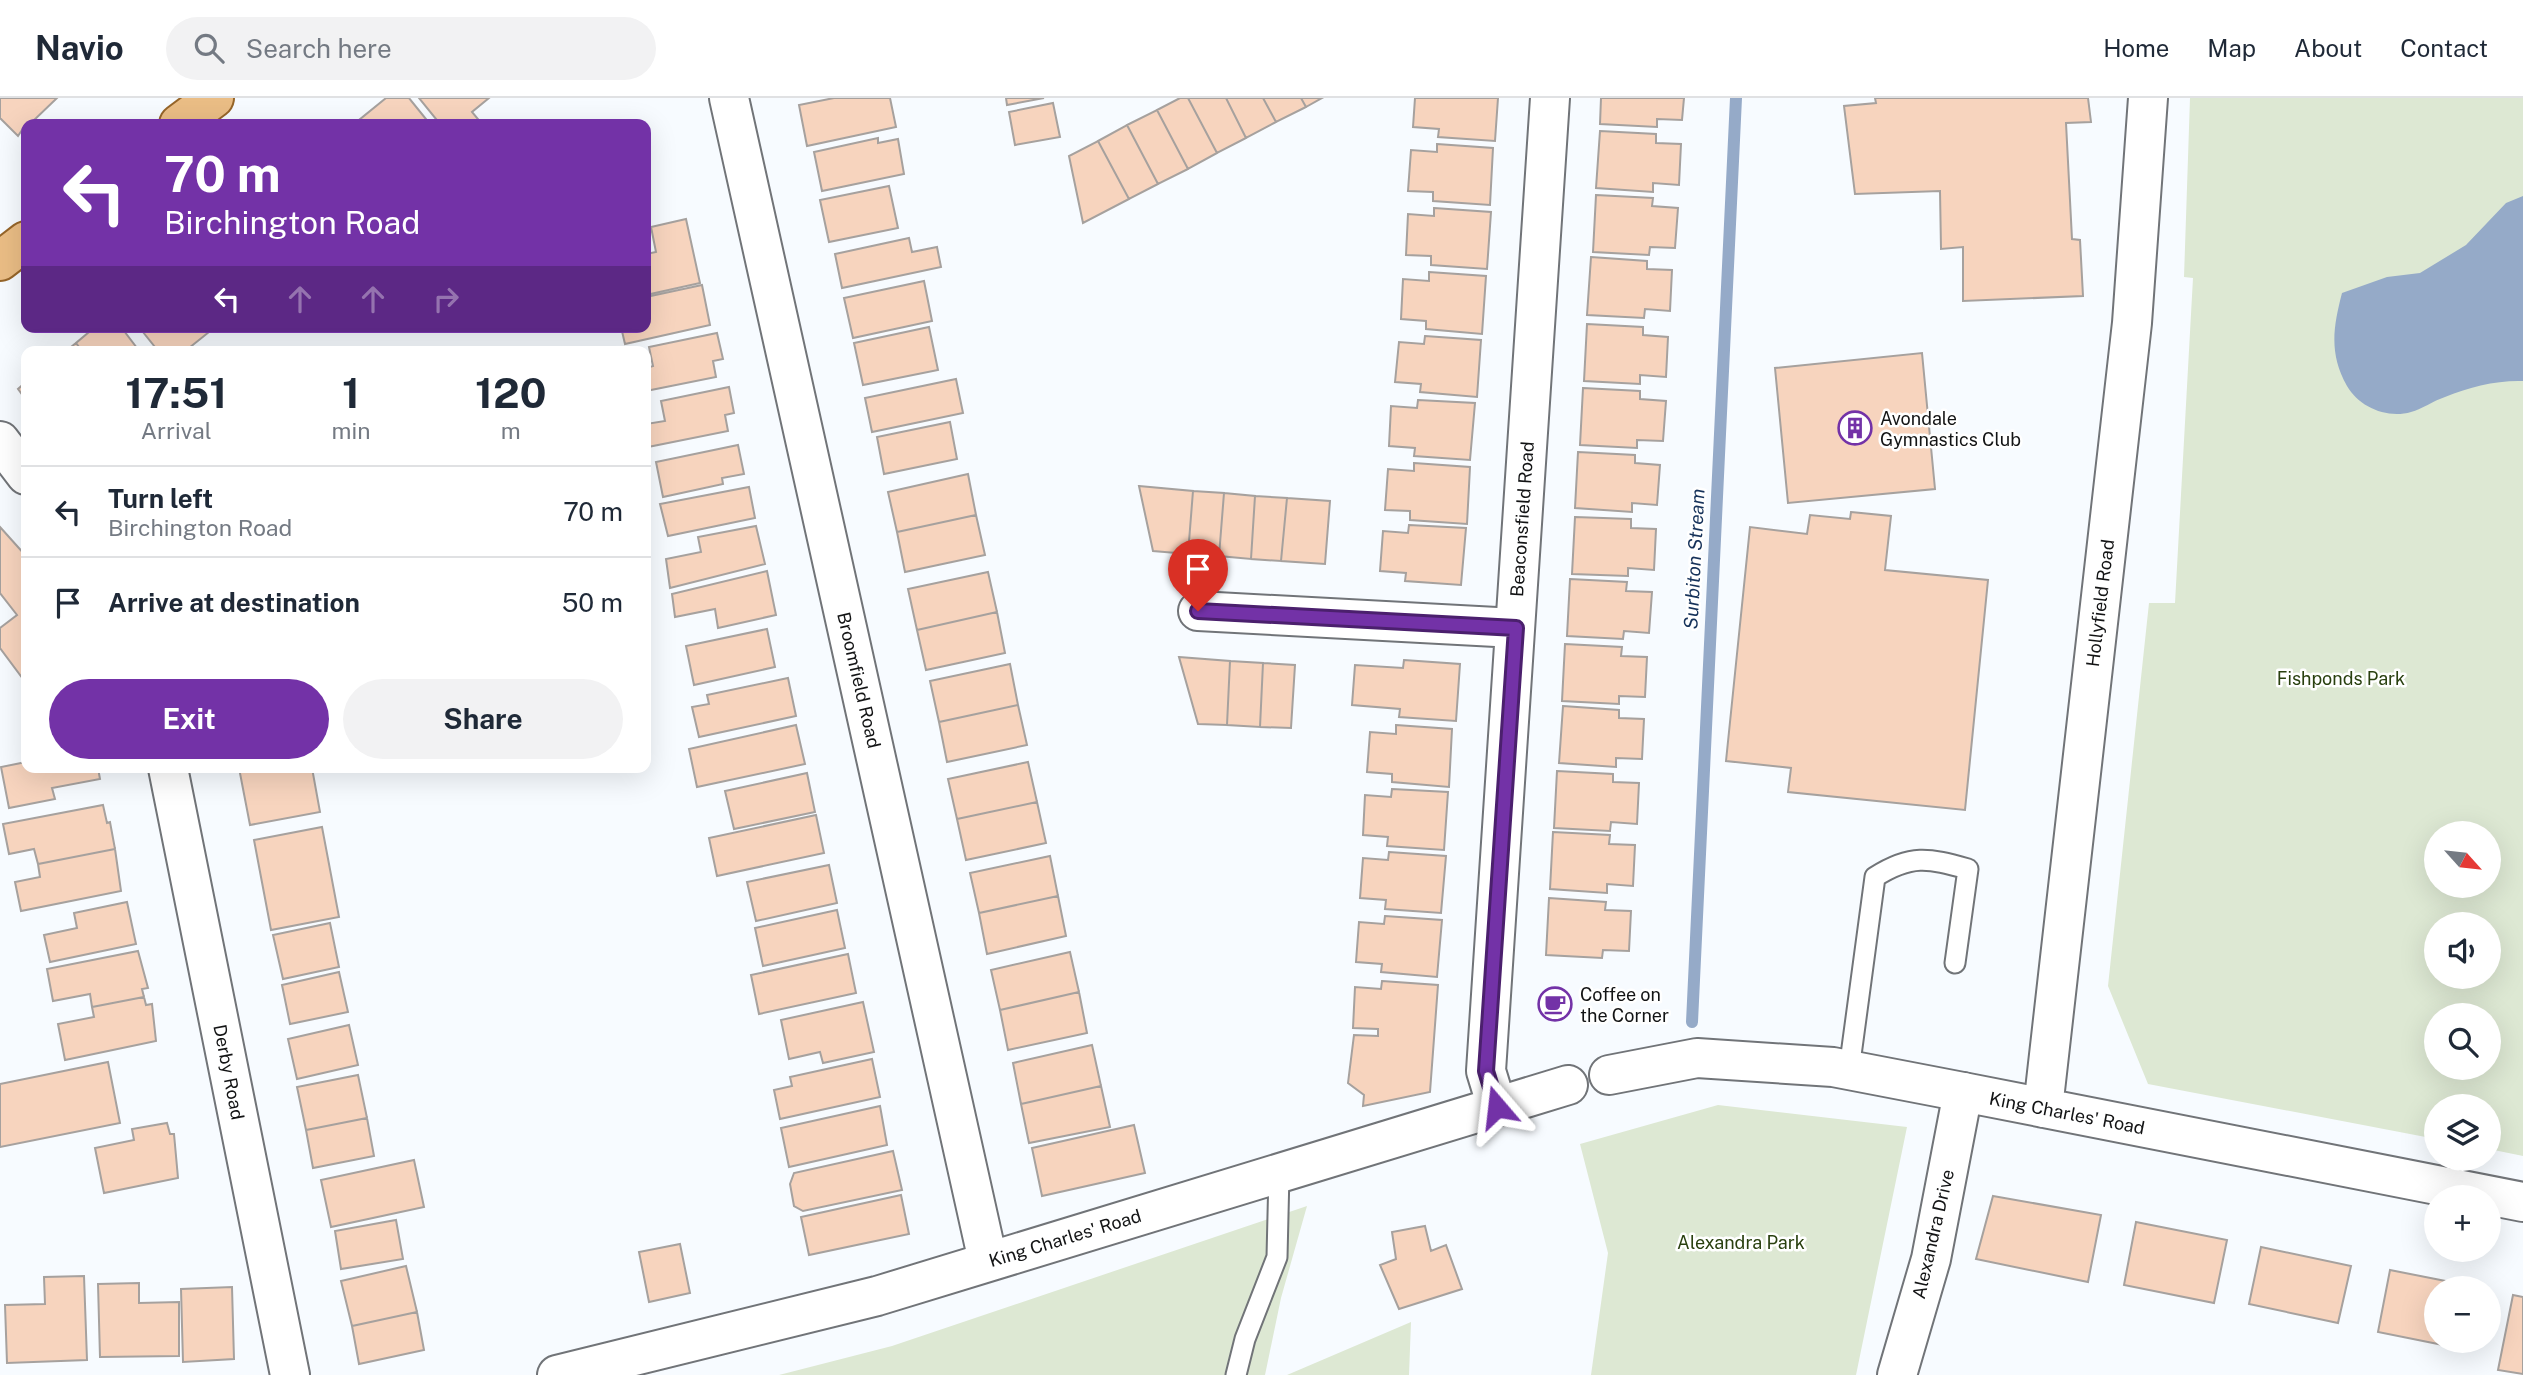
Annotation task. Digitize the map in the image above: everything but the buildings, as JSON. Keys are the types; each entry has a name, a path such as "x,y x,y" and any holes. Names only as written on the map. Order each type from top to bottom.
{"main road":[{"path":"186,119 214,98"},
{"path":"0,261 21,245"}],"street":[{"name":"Broomfield Road","path":"729,98 988,1261"},
{"name":"Beaconsfield Road","path":"1497,1107 1486,1071 1550,98"},
{"name":"Hollyfield Road","path":"2043,1108 2133,323 2148,98"},
{"path":"0,441 21,468"},
{"path":"1198,611 1516,628"},
{"name":"Derby Road","path":"169,773 290,1375"},
{"name":"King Charles' Road","path":"1609,1074 1697,1058 1849,1070 2523,1202"},
{"name":"King Charles' Road","path":"556,1375 877,1296 1568,1085"},
{"name":"Alexandra Drive","path":"1897,1375 1931,1259 1963,1092"}],"lane":[{"path":"1849,1070 1875,877 1899,862 1937,861 1968,869 1955,963"},
{"path":"1236,1375 1245,1339 1276,1257 1279,1173"}],"green space":[{"name":"Fishponds Park","path":"2190,98 2523,98 2523,1156 2501,1151 2501,1094 2424,1094 2424,1137 2148,1084 2108,986 2149,603 2175,603 2193,278 2184,277"},
{"name":"Alexandra Park","path":"1718,1105 1907,1127 1856,1375 1591,1375 1608,1253 1580,1144"},
{"path":"1307,1206 1281,1298 1265,1375 779,1375 892,1346"},
{"path":"1411,1322 1409,1375 1287,1375"}],"water":[{"path":"2523,196 2523,381 2473,387 2402,414 2374,410 2359,400 2341,374 2335,352 2336,318 2342,293 2387,277 2420,273 2466,245 2506,203"}],"waterway":[{"name":"Surbiton Stream","path":"1692,1022 1736,98"}],"place":[{"name":"Avondale Gymnastics Club","path":"1855,428"},
{"name":"Coffee on the Corner","path":"1555,1004"}],"route":[{"path":"1198,611 1516,628 1486,1071 1497,1107"}]}
